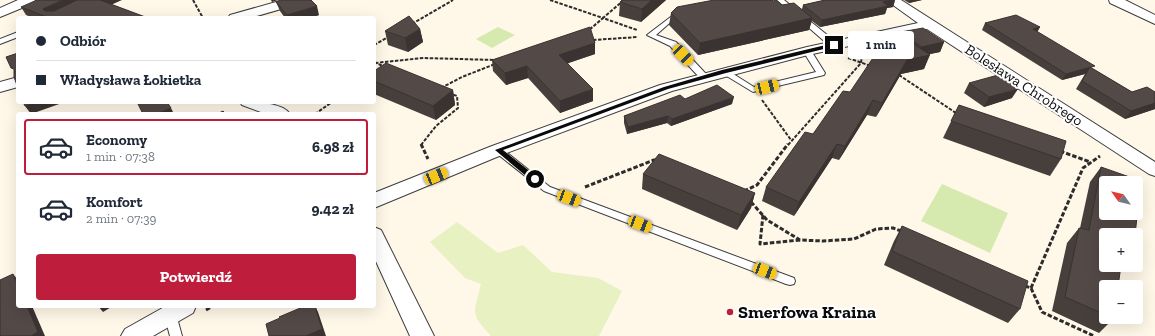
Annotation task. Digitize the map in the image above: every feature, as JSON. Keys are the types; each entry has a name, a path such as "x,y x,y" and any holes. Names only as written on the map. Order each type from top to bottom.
{"street":[{"path":"0,13 29,0"},
{"path":"242,16 297,0"},
{"name":"Bolesława Chrobrego","path":"892,0 1155,170"},
{"path":"1115,0 1155,20"},
{"path":"376,200 498,150 666,88 820,48 931,24"},
{"path":"0,88 16,83"},
{"path":"254,104 276,112"},
{"path":"376,239 422,336"},
{"path":"133,336 178,310"}],"lane":[{"path":"724,72 753,90 821,73 820,48 780,0"},
{"path":"672,18 653,36 673,44 704,77"},
{"path":"0,42 16,35"},
{"path":"498,150 547,189 790,281"},
{"path":"176,336 178,310"}],"path":[{"path":"193,0 202,16"},
{"path":"407,26 453,0"},
{"path":"550,0 653,36"},
{"path":"587,32 624,0"},
{"path":"376,44 394,34"},
{"path":"592,40 653,36"},
{"path":"738,194 757,185 791,140 860,63 866,38"},
{"path":"820,48 860,63 876,67"},
{"path":"376,63 423,58 500,61 462,77 439,89 457,96 458,108 436,126 421,144 436,176"},
{"path":"376,64 389,69"},
{"path":"378,69 382,66"},
{"path":"898,74 958,115"},
{"path":"753,90 791,140"},
{"path":"318,112 329,104"},
{"path":"1031,288 1083,168 1110,149 1118,146"},
{"path":"1053,149 1090,162"},
{"path":"555,192 587,187 654,160 661,163"},
{"path":"749,200 767,220 800,240"},
{"path":"763,215 760,244 800,240 823,242 854,239 876,229 893,228 908,234"},
{"path":"1024,285 1031,288 1042,312 1094,336"}],"green space":[{"path":"498,27 515,35 492,48 476,39"},
{"path":"942,184 1008,213 990,253 921,221"},
{"path":"457,222 498,253 523,245 552,272 598,278 622,291 599,336 491,336 479,322 475,312 481,284 465,278 430,242"}],"building":[{"path":"37,0 62,0 43,9 45,11 54,11 77,0 100,0 143,16 44,16 21,7"},
{"path":"284,0 311,0 317,6 287,15 276,2"},
{"path":"622,0 652,0 642,9 620,2"},
{"path":"714,0 776,0 782,5 794,3 812,18 700,43 671,13 677,7"},
{"path":"825,0 892,0 883,2 888,6 822,20 803,5"},
{"path":"1016,15 1040,27 1033,29 1095,66 1066,74 985,23"},
{"path":"409,16 420,29 405,38 385,31"},
{"path":"590,27 595,43 559,55 593,89 560,101 527,66 505,73 492,60"},
{"path":"923,28 944,42 921,47 901,32"},
{"path":"908,40 930,55 907,60 882,103 873,100 845,146 837,144 799,202 766,187 805,132 813,134 843,91 850,92 881,46"},
{"path":"16,54 16,82 14,69 11,68 6,57"},
{"path":"386,63 453,90 433,106 376,82 376,70"},
{"path":"1090,67 1132,92 1147,87 1155,92 1155,103 1131,111 1082,81"},
{"path":"998,75 1018,89 989,97 969,83"},
{"path":"717,85 734,97 672,119 668,116 628,127 624,116 680,95 685,99"},
{"path":"138,104 168,104 171,108 160,112 142,112"},
{"path":"959,105 1066,141 1061,159 951,121"},
{"path":"659,154 755,193 741,215 643,174"},
{"path":"1101,167 1127,176 1099,176"},
{"path":"1099,178 1099,220 1137,220 1136,228 1099,228 1099,272 1120,272 1119,280 1099,280 1099,312 1065,297 1079,228 1089,230"},
{"path":"902,226 1028,281 1020,309 892,251"},
{"path":"13,274 16,281 16,308 28,308 38,332 31,336 0,336 0,280"},
{"path":"300,308 316,308 322,329 306,336 269,336 266,324 280,318 279,317"}],"place":[{"name":"Smerfowa Kraina","path":"730,312"}],"route":[{"path":"535,179 498,150 666,88 704,77 834,45"}]}
